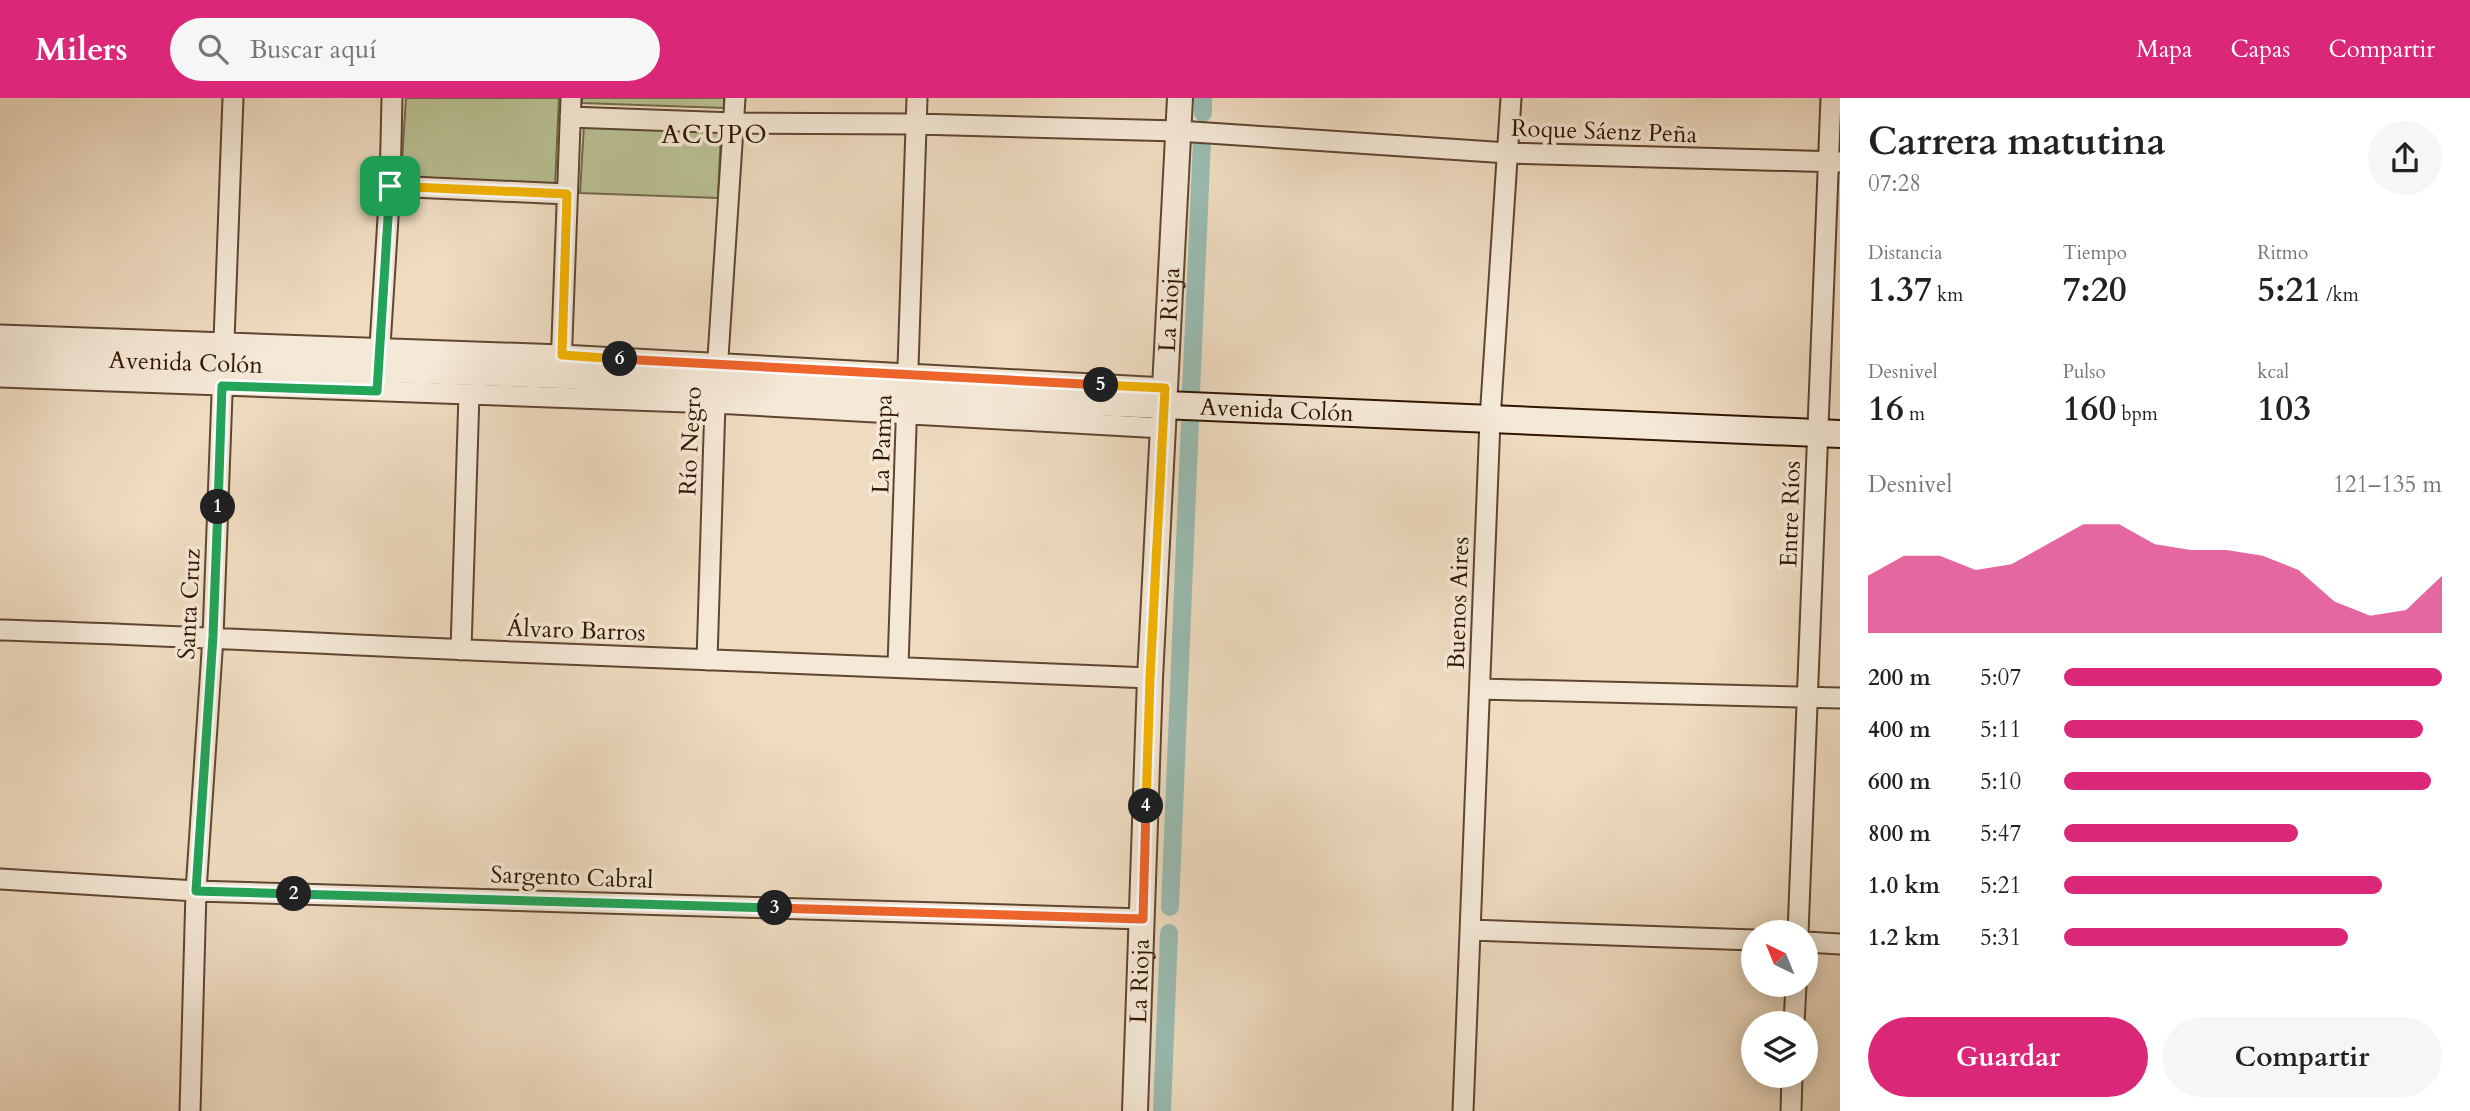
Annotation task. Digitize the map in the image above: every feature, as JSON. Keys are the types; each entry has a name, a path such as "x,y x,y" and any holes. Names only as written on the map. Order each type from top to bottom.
{"main road":[{"name":"Avenida Colón","path":"0,356 561,376 1164,407 1829,433"}],"street":[{"name":"Santa Cruz","path":"190,1111 196,891 213,636 233,98"},
{"path":"379,370 390,186 392,98"},
{"name":"Río Negro","path":"707,660 717,384 735,98"},
{"name":"La Pampa","path":"898,666 917,98"},
{"name":"La Rioja","path":"1135,1111 1150,678 1180,98"},
{"name":"Buenos Aires","path":"1463,1111 1490,420 1511,98"},
{"name":"Entre Ríos","path":"1799,920 1808,696 1829,433 1834,161 1831,98"},
{"path":"561,376 570,107"},
{"name":"Roque Sáenz Peña","path":"570,107 734,124 916,124 1178,131 1508,153 1834,161"},
{"path":"390,186 567,194"},
{"name":"Avenida Colón","path":"0,335 223,364"},
{"name":"Avenida Colón","path":"0,377 223,364"},
{"name":"Avenida Colón","path":"379,370 469,394 561,376"},
{"path":"461,650 469,394"},
{"name":"Álvaro Barros","path":"0,629 1150,678"},
{"path":"1480,689 1840,698"},
{"name":"Sargento Cabral","path":"0,879 196,891 1143,919"},
{"path":"1470,930 1741,940"},
{"path":"1818,943 1840,944"},
{"path":"1791,1111 1792,1088"}],"green space":[{"path":"406,98 559,98 555,186 401,177"},
{"path":"582,98 724,98 724,108 582,103"},
{"path":"584,124 721,131 718,198 580,193"}],"waterway":[{"path":"1203,98 1203,113"},
{"path":"1191,392 1202,140"},
{"path":"1170,907 1190,421"},
{"path":"1162,1111 1169,933"}],"district":[{"name":"ACUPO","path":"715,134"}],"route":[{"path":"390,186 567,194 562,355 1165,388 1150,678 1143,919 196,891 213,636 222,386 377,391 390,186"}]}
